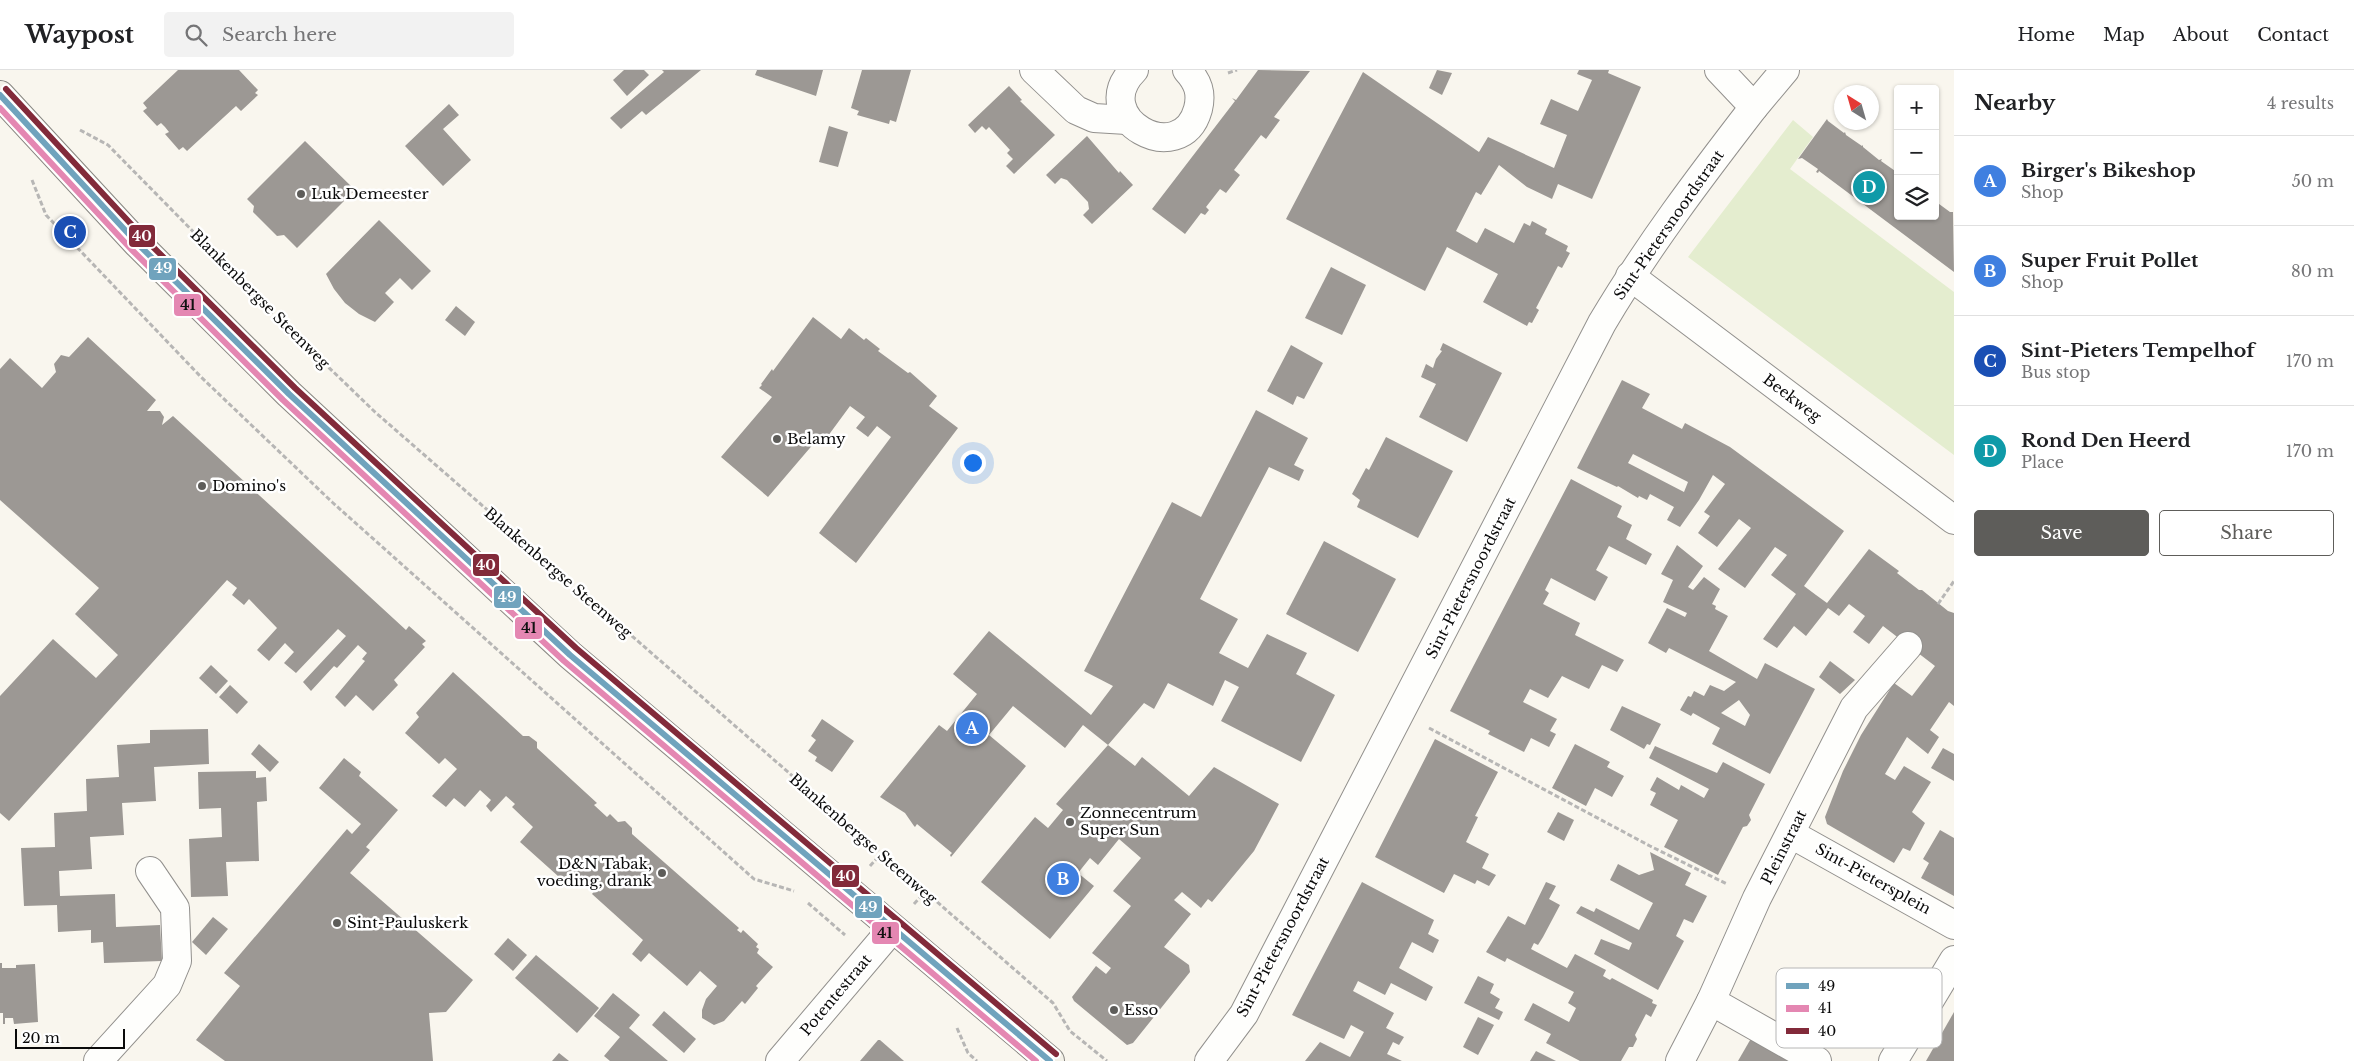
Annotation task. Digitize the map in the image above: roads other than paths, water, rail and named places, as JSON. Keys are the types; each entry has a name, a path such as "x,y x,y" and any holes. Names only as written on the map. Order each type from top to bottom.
{"main road":[{"path":"0,95 137,243 289,394 570,655 1050,1061"}],"street":[{"path":"1034,70 1076,110 1094,118 1128,120"},
{"path":"1134,70 1128,76 1122,89 1122,107 1128,120 1140,132 1153,137 1176,135 1187,127 1197,112 1200,99 1198,85 1187,70"},
{"path":"1719,70 1754,108"},
{"name":"Sint-Pietersnoordstraat","path":"1210,1061 1244,1014 1602,323 1630,276 1754,108 1785,70"},
{"name":"Beekweg","path":"1630,276 1954,520"},
{"name":"Pleinstraat","path":"1680,1061 1711,1001 1757,898 1854,708 1908,646"},
{"name":"Sint-Pietersplein","path":"1791,834 1954,925"},
{"path":"98,1061 167,985 177,961 176,908 150,871"},
{"name":"Potentestraat","path":"780,1061 892,929"},
{"path":"1942,980 1954,960"},
{"path":"1711,1001 1776,1038"},
{"path":"1794,1048 1817,1061"},
{"path":"1893,1061 1901,1048"}],"place":[{"name":"Rond Den Heerd","path":"1869,187"},
{"name":"Luk Demeester","path":"301,194"},
{"name":"Sint-Pieters Tempelhof","path":"70,232"},
{"name":"Belamy","path":"777,439"},
{"name":"Domino's","path":"202,486"},
{"name":"Birger's Bikeshop","path":"972,728"},
{"name":"Zonnecentrum Super Sun","path":"1070,822"},
{"name":"D&N Tabak, voeding, drank","path":"662,873"},
{"name":"Super Fruit Pollet","path":"1063,879"},
{"name":"Sint-Pauluskerk","path":"337,923"},
{"name":"Esso","path":"1114,1010"}]}
